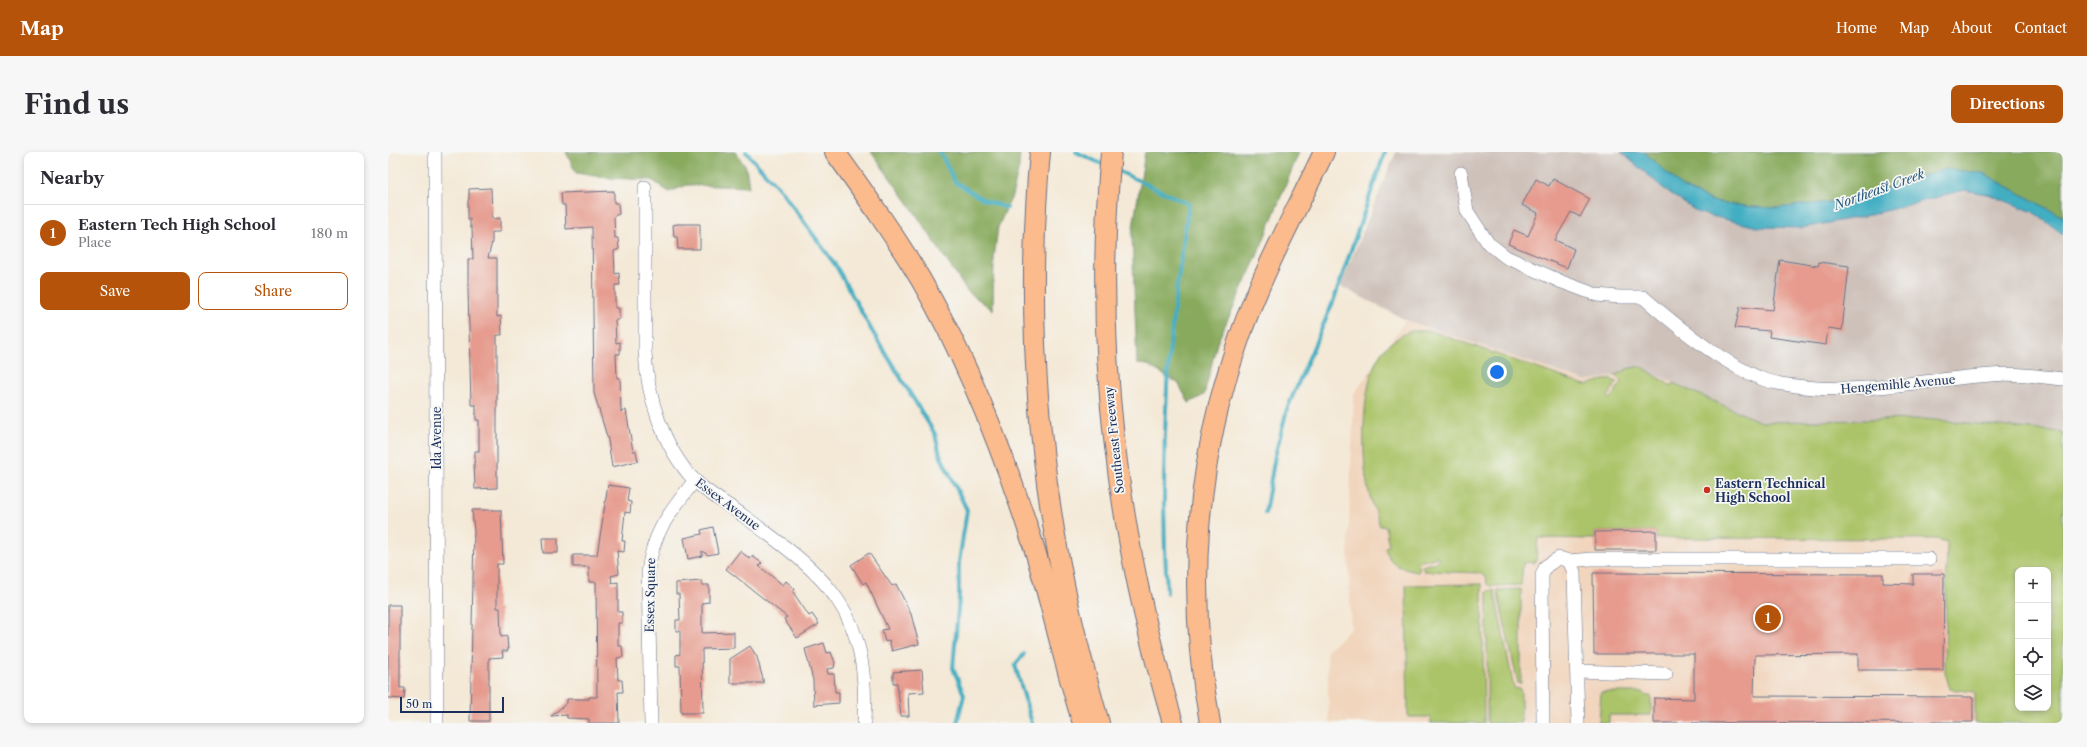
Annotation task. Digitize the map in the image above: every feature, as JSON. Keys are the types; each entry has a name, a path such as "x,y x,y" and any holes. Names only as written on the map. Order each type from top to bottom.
{"highway":[{"path":"835,152 876,210 921,281 976,389 997,439 1032,540 1083,723"},
{"path":"1040,152 1036,194 1034,272 1035,336 1039,408 1047,482 1059,560 1099,723"},
{"name":"Southeast Freeway","path":"1111,152 1106,225 1105,330 1108,397 1116,468 1127,536 1141,606 1173,723"},
{"path":"1210,723 1204,688 1196,603 1199,522 1205,467 1224,386 1240,335 1271,262 1324,152"}],"street":[{"name":"Ida Avenue","path":"435,152 437,723"},
{"name":"Hengemihle Avenue","path":"1461,173 1467,211 1488,243 1506,257 1562,282 1597,295 1644,297 1696,340 1736,367 1761,379 1794,386 1856,390 1991,375 2040,376 2063,379"},
{"name":"Essex Avenue","path":"645,187 646,377 655,410 678,458 695,480 782,544 813,569 836,597 854,631 862,658 866,697 864,723"},
{"name":"Essex Square","path":"651,723 648,572 651,553 658,530 695,480"},
{"path":"1543,723 1542,575 1546,566 1558,558 1569,561 1591,559 1929,559"},
{"path":"1569,561 1574,572 1578,723"},
{"path":"1577,672 1666,674"}],"shaded area":[{"path":"1396,152 2063,152 2063,432 1925,419 1761,422 1647,371 1585,381 1406,320 1340,286"},
{"name":"Eastern Technical High School","path":"1406,320 1585,381 1647,371 1761,422 1925,419 2063,432 2063,723 1329,723 1327,651 1351,628 1348,547 1354,394"}],"green space":[{"path":"566,152 735,152 746,167 749,187 687,185 669,192 652,180 608,178 576,173"},
{"path":"871,152 1020,152 1019,167 1012,196 998,227 994,258 993,310 967,291 909,204"},
{"path":"1145,152 1299,152 1257,256 1217,343 1204,395 1189,403 1178,383 1147,365 1137,364 1132,234"},
{"path":"1644,152 2063,152 2063,217 1983,173 1892,185 1871,197 1778,208 1751,207 1712,201 1682,187"},
{"path":"1411,331 1431,331 1585,385 1601,380 1613,380 1617,382 1608,397 1610,399 1622,382 1614,375 1624,372 1626,369 1641,366 1671,386 1673,383 1761,422 1925,419 2063,432 2063,723 1975,723 1975,692 1950,689 1945,672 1947,542 1936,539 1656,538 1656,531 1595,532 1595,539 1538,538 1536,562 1523,563 1521,585 1490,586 1487,584 1486,577 1479,573 1424,571 1422,566 1439,561 1438,557 1418,562 1420,569 1418,572 1401,568 1389,558 1385,547 1389,546 1385,526 1380,526 1372,503 1368,489 1364,457 1364,420 1369,383 1380,354 1390,343"},
{"path":"1482,584 1484,723 1430,723 1430,717 1408,717 1406,585"},
{"path":"1521,589 1520,684 1518,683 1497,590"},
{"path":"1494,590 1514,688 1520,689 1521,693 1521,723 1487,723 1487,592"},
{"path":"1601,692 1643,692 1646,696 1651,696 1651,715 1609,715 1609,723 1599,723"}],"water":[{"name":"Northeast Creek","path":"1621,152 1644,152 1682,187 1712,201 1751,207 1778,208 1871,197 1892,185 1945,169 1983,173 2063,217 2063,234 2033,212 1991,195 1964,190 1870,215 1802,228 1757,227 1699,213 1669,193"}],"building":[{"path":"1536,179 1549,186 1553,179 1590,199 1580,217 1571,212 1555,240 1574,249 1567,268 1508,244 1514,230 1528,236 1538,213 1522,205"},
{"path":"491,188 492,219 500,218 500,232 492,232 492,242 488,258 497,258 497,317 501,316 502,335 497,335 497,488 475,489 474,461 475,451 479,451 479,420 476,420 476,405 471,405 468,259 473,259 472,227 470,227 470,219 468,219 468,201 469,189"},
{"path":"614,191 614,203 618,203 619,214 614,216 615,238 618,238 619,249 614,251 615,274 619,273 620,285 615,285 615,308 619,308 619,320 615,320 616,343 620,342 620,354 616,354 617,378 620,378 621,412 626,410 633,451 636,451 638,461 612,467 608,440 594,393 592,227 566,229 565,205 562,205 561,193"},
{"path":"700,224 700,249 678,249 677,237 674,237 673,225"},
{"path":"1780,260 1818,266 1819,262 1849,266 1842,330 1828,328 1826,345 1769,337 1770,331 1735,328 1740,307 1773,310"},
{"path":"608,485 629,488 627,501 631,502 630,513 625,512 622,541 625,541 624,552 617,551 619,574 611,576 612,583 618,582 618,612 622,612 622,623 618,623 618,646 622,646 623,657 617,658 618,680 622,680 623,692 618,692 619,723 589,723 589,719 567,718 567,715 551,716 567,703 567,699 589,699 589,697 597,697 596,582 589,582 589,567 573,567 573,555 597,555"},
{"path":"472,510 501,510 503,564 497,564 497,608 500,608 501,637 507,636 508,651 502,651 503,657 489,658 489,721 470,721 474,532"},
{"path":"713,527 718,553 708,555 702,551 702,556 688,559 684,538 702,534 701,530"},
{"path":"1656,531 1656,550 1595,550 1595,532"},
{"path":"542,538 558,538 558,553 543,553"},
{"path":"740,551 750,559 752,556 762,563 759,566 783,585 786,581 795,589 793,592 809,616 812,614 819,624 797,638 784,619 787,617 726,569"},
{"path":"869,553 892,586 896,584 911,614 919,644 892,651 889,640 885,642 882,630 888,629 866,582 863,584 851,565"},
{"path":"1593,573 1883,574 1883,583 1913,584 1913,574 1944,574 1943,670 1858,670 1858,654 1755,655 1754,696 1973,697 1973,722 1654,723 1654,698 1694,699 1694,654 1594,654"},
{"path":"702,581 702,585 709,585 709,602 702,603 702,633 734,632 734,648 702,649 703,713 681,713 680,666 676,666 676,655 680,654 680,631 676,631 676,620 680,620 679,594 676,594 676,583"},
{"path":"388,605 400,605 400,688 405,688 404,699 388,698"},
{"path":"824,643 827,653 831,652 835,663 834,668 827,669 828,674 834,674 835,692 839,692 839,703 814,705 813,680 805,649"},
{"path":"750,646 757,657 764,683 730,683 730,659"},
{"path":"922,670 924,692 908,693 909,716 901,716 897,683 893,683 893,672"}],"waterway":[{"path":"746,152 783,193 836,266 872,331 935,434 940,455 967,510 959,562 959,598 953,668 964,695 957,723"},
{"path":"940,152 955,182 984,200 1007,208"},
{"path":"1076,152 1104,165"},
{"path":"1265,513 1275,456 1287,409 1333,302 1385,152"},
{"path":"1116,170 1189,204 1168,364 1164,490 1167,593"},
{"path":"1024,654 1015,665 1032,723"}],"place":[{"name":"Eastern Technical High School","path":"1707,490"},
{"name":"Eastern Tech High School","path":"1768,618"}]}
